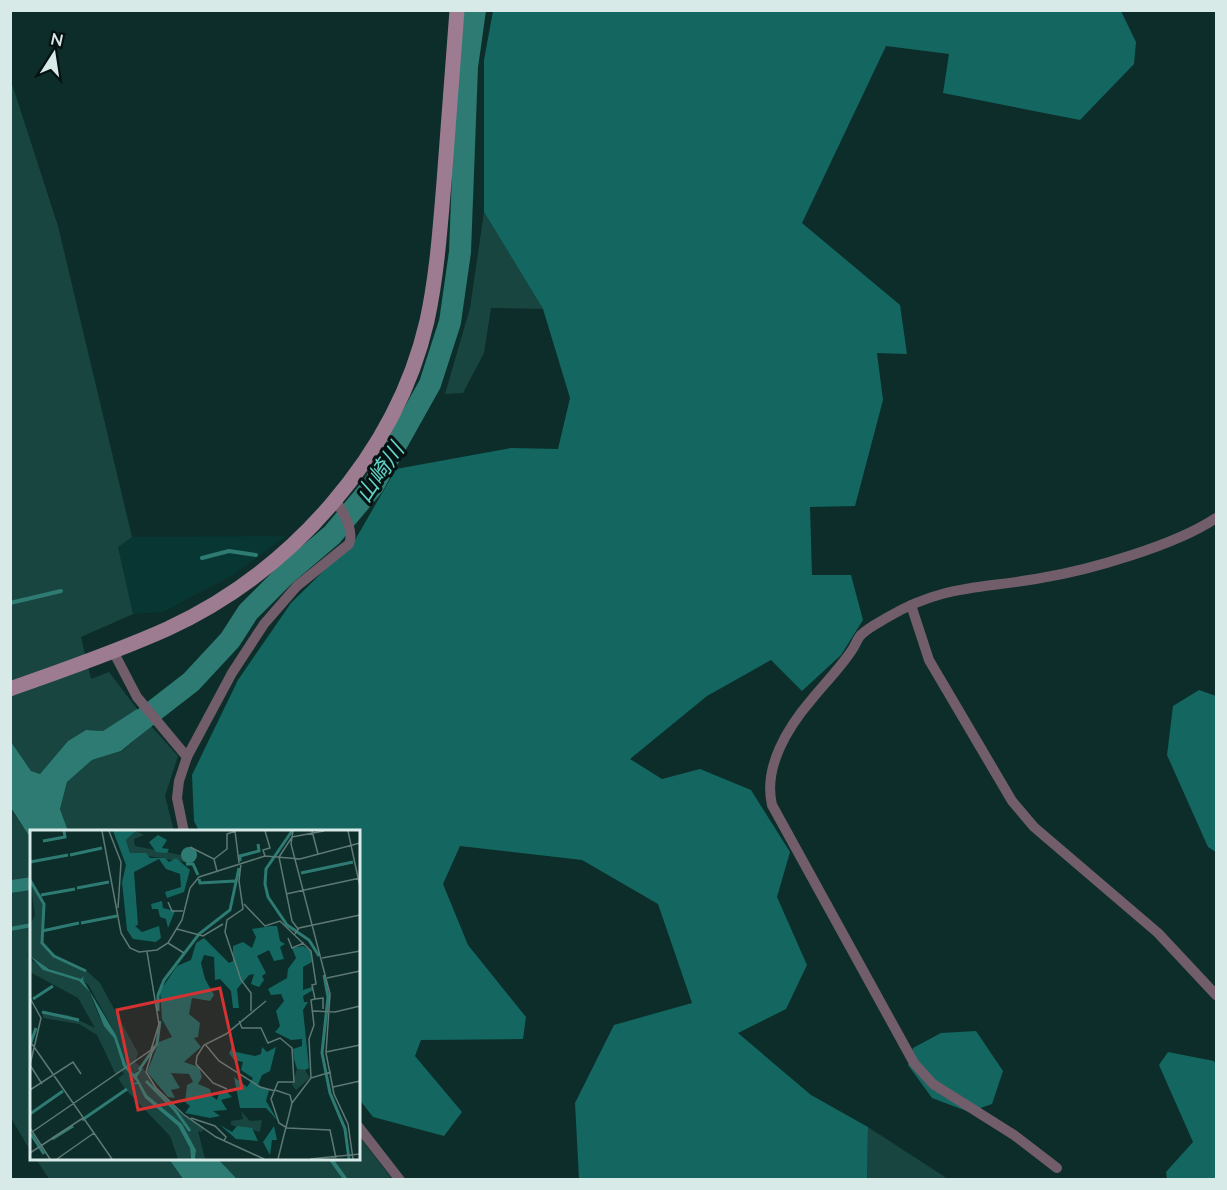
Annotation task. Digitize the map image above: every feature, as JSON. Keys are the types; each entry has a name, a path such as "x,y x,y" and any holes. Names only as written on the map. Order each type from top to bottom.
{"street":[{"path":"10,689 169,628 224,597 278,558 338,505 393,414 413,365 426,322 437,263 458,10"},
{"path":"184,830 177,798 179,781 187,757 232,673 264,624 297,586 352,538 338,505"},
{"path":"1057,1168 1014,1135 933,1084 914,1063 772,805 769,789 778,752 798,715 852,650 861,635 911,605 936,594 970,586 1038,579 1098,564 1187,535 1216,518"},
{"path":"911,605 929,660 1012,801 1051,843 1158,933 1216,995"},
{"path":"113,651 138,697 187,757"},
{"path":"360,1129 400,1179"}],"shaded area":[{"path":"493,11 1121,11 1136,42 1134,64 1080,120 943,93 949,54 886,46 802,223 900,305 907,354 877,353 883,400 855,506 810,507 812,575 851,575 863,620 841,655 802,691 771,660 707,696 630,759 662,779 700,769 751,790 790,852 777,897 807,965 786,1009 738,1033 811,1095 868,1127 867,1179 579,1179 575,1103 614,1025 692,1003 658,904 582,860 460,846 443,884 468,945 526,1017 523,1039 421,1040 415,1056 462,1112 444,1136 373,1117 360,1100 360,830 198,830 194,821 192,775 238,680 291,603 355,540 396,469 511,448 558,449 570,398 543,309 484,212 484,60"},
{"path":"10,78 58,226 132,537 118,547 133,614 81,637 91,679 109,672 137,709 103,731 86,730 68,741 40,774 31,771 10,742"},
{"path":"484,212 543,309 491,308 484,353 463,393 445,394 470,308"},
{"path":"286,536 233,575 163,612 133,614 118,546 132,537"},
{"path":"1199,690 1216,696 1216,852 1208,847 1167,755 1173,706"},
{"path":"137,709 151,726 121,751 92,760 67,782 60,809 68,830 30,830 30,837 11,808 11,742 31,771 40,774 68,741 86,730 103,731"},
{"path":"151,726 178,756 165,796 174,830 68,830 60,809 67,782 92,760 122,751"},
{"path":"10,808 30,838 30,877 11,880"},
{"path":"30,877 30,890 11,893 11,880"},
{"path":"30,890 30,1150 11,1118 11,893"},
{"path":"976,1031 1003,1071 992,1104 969,1112 932,1098 908,1065 913,1048 941,1033"},
{"path":"1168,1052 1214,1061 1216,1066 1216,1179 1167,1179 1166,1172 1193,1142 1159,1065"},
{"path":"868,1127 948,1179 867,1179"},
{"path":"360,1137 392,1179 237,1179 219,1160 360,1160"},
{"path":"37,1160 170,1160 183,1179 49,1179"},
{"path":"170,1160 219,1160 237,1179 183,1179"}],"waterway":[{"name":"山崎川","path":"120,737 191,682 230,640 248,612 286,574 332,535 373,486 430,384 450,322 460,252 467,67 475,10"},
{"path":"202,558 229,551 256,555"},
{"path":"10,603 61,591"},
{"path":"10,929 30,925"},
{"path":"331,1160 346,1180"}]}
